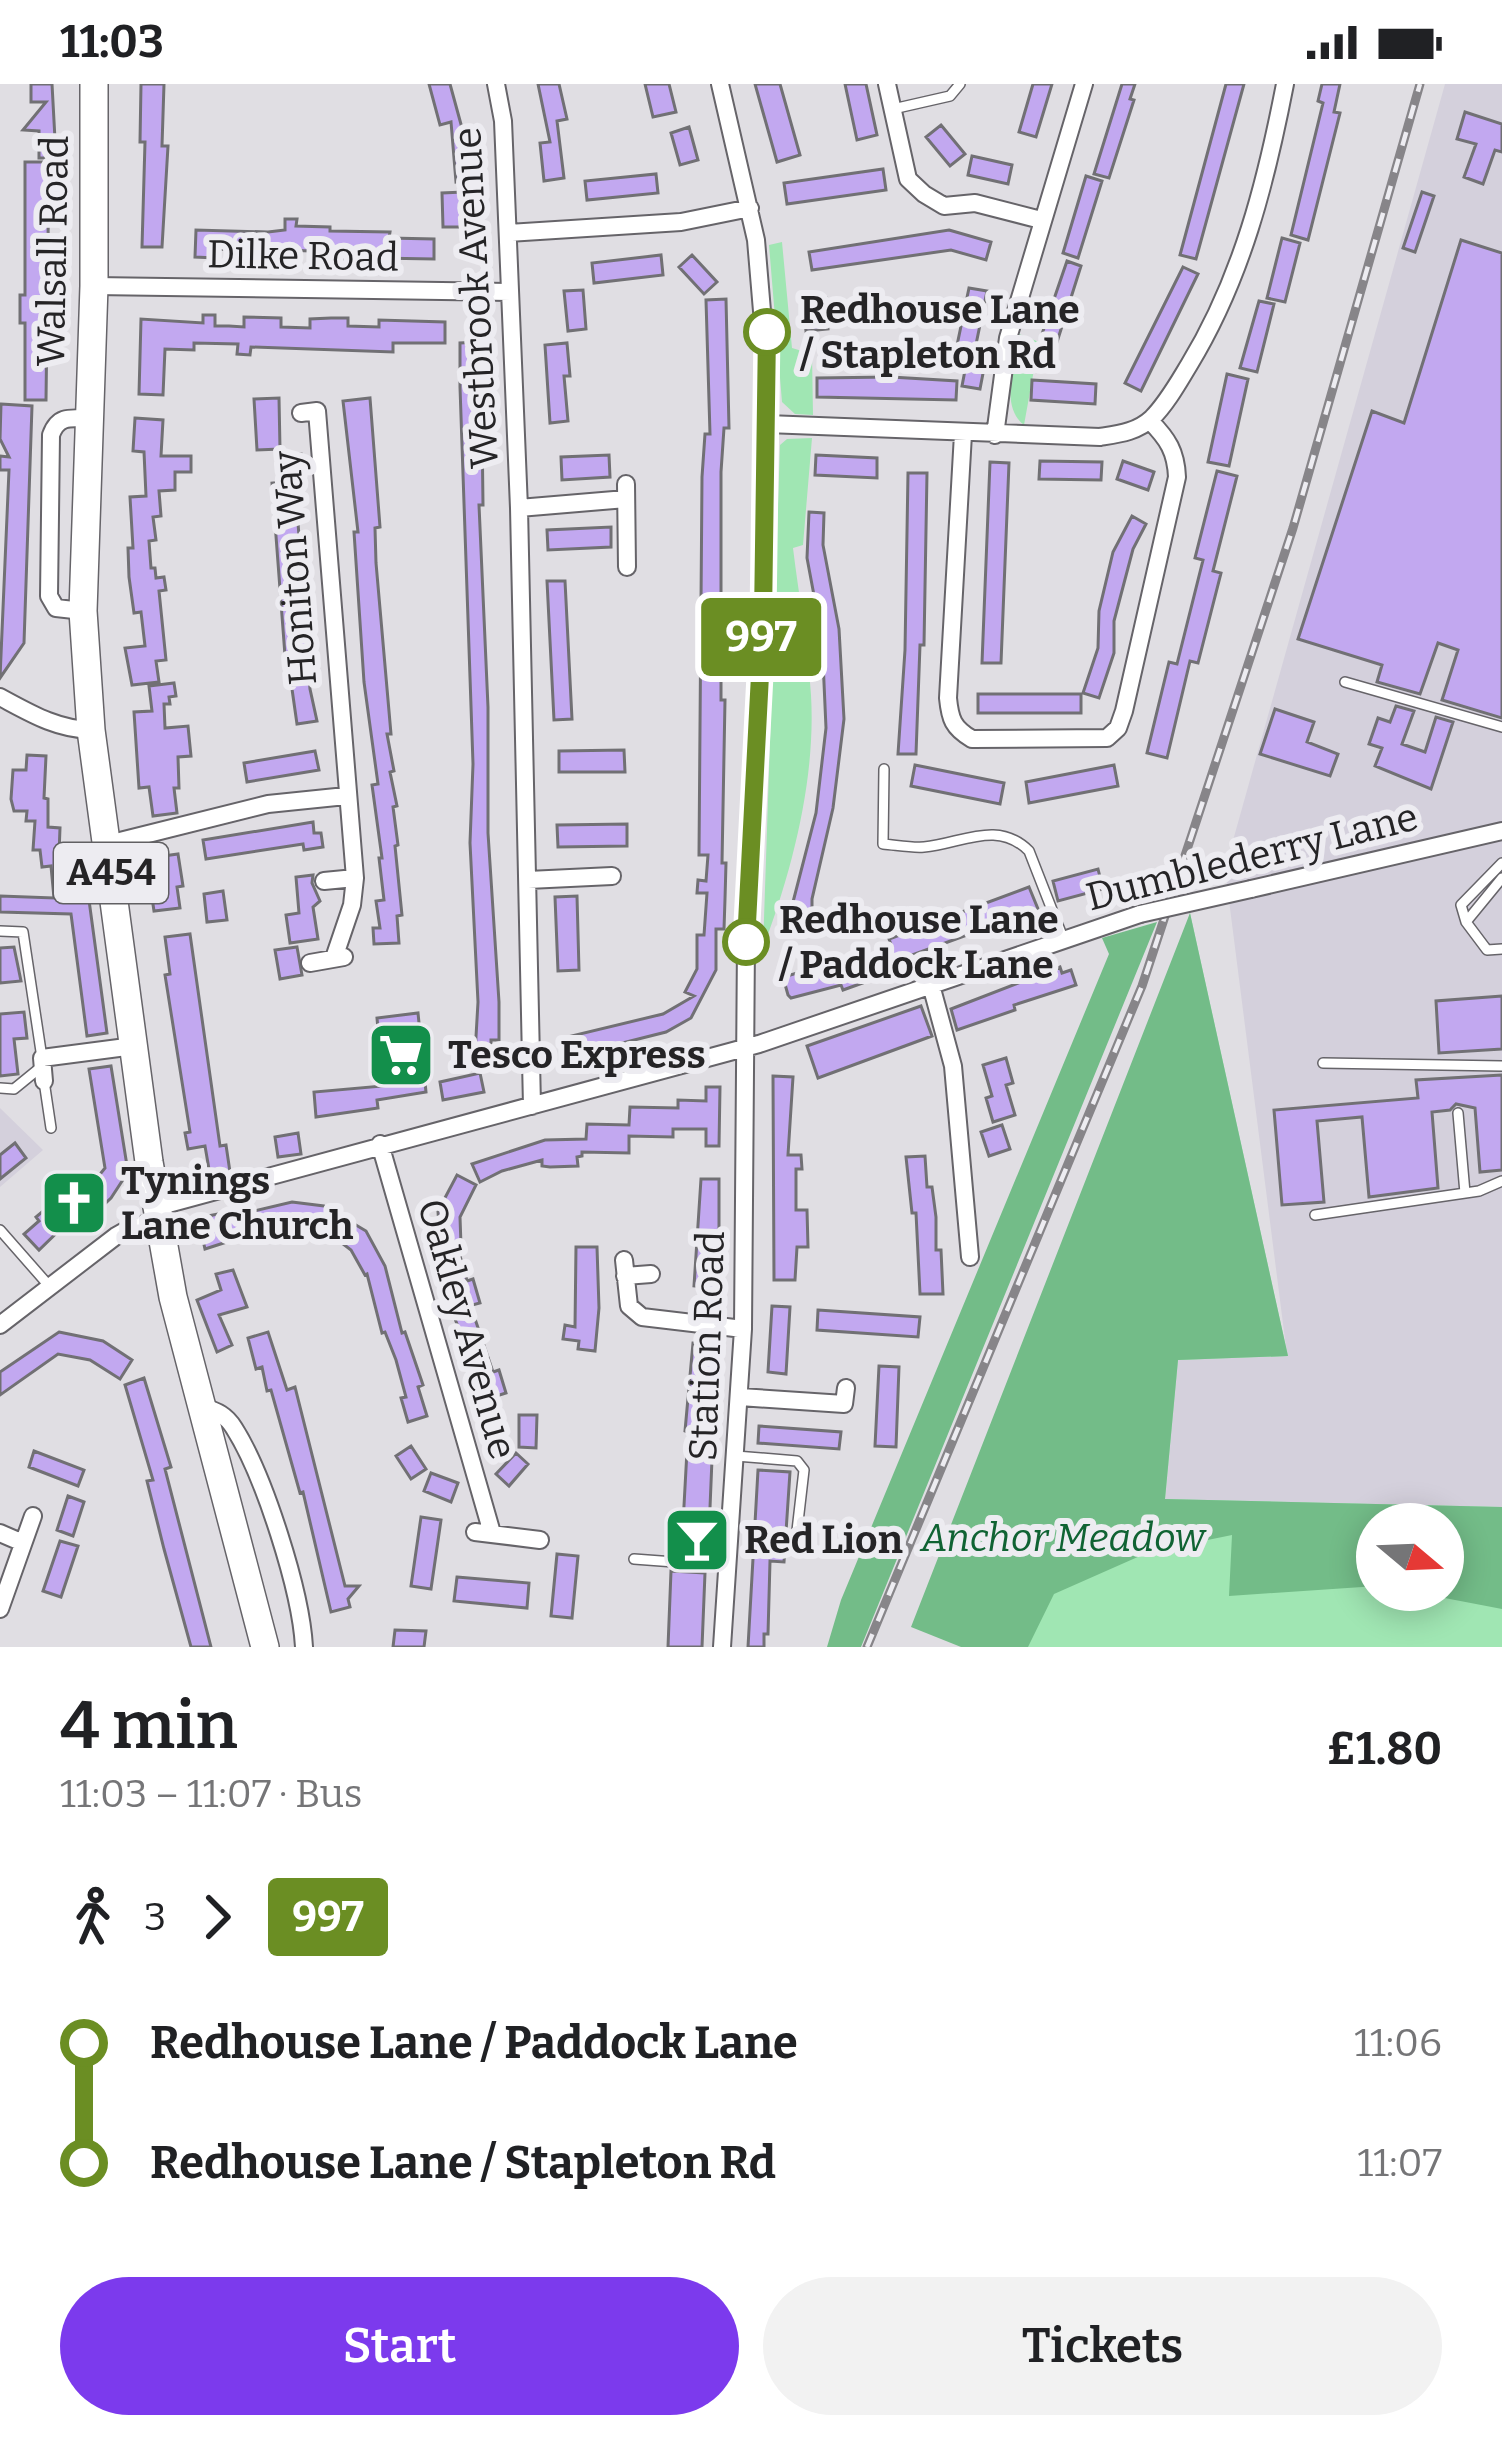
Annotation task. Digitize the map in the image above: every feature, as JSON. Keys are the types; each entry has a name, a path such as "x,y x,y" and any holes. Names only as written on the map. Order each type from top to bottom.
{"main road":[{"name":"Walsall Road","path":"94,84 94,286 82,610 91,730 173,1297 265,1647"}],"street":[{"name":"Westbrook Avenue","path":"496,84 503,122 519,508 532,1106"},
{"name":"Station Road","path":"720,84 750,208 767,332 763,618 747,920 743,1329 722,1647"},
{"path":"887,84 908,179 924,194 944,206 975,203 1041,220"},
{"path":"995,435 1008,338 1084,84"},
{"path":"766,424 1100,436 1129,432 1150,421 1209,333 1236,273 1272,151 1285,84"},
{"path":"508,233 681,222 750,208"},
{"name":"Dilke Road","path":"94,286 510,292"},
{"name":"Honiton Way","path":"301,413 317,411 334,738 355,878 340,957 310,963"},
{"path":"963,434 947,698 950,719 956,730 972,739 1107,738 1118,728 1124,711 1177,478 1176,457 1167,438 1150,421"},
{"name":"Westbrook Avenue","path":"519,508 626,491 627,567"},
{"path":"0,697 47,722 91,730"},
{"path":"108,844 268,804 346,796"},
{"name":"Dumblederry Lane","path":"0,1325 116,1236 158,1214 380,1144 748,1047 1140,914 1501,838"},
{"path":"528,880 612,876"},
{"path":"324,881 355,878"},
{"path":"931,985 953,1066 975,1218 970,1258"},
{"path":"39,1066 134,1046"},
{"name":"Oakley Avenue","path":"380,1144 483,1532 540,1540"},
{"path":"651,1274 625,1268 629,1306 642,1317 743,1329"},
{"path":"740,1397 844,1404 846,1388"},
{"name":"Walsall Road","path":"203,1407 220,1412 233,1427 264,1496 286,1564 304,1647"},
{"path":"0,1609 33,1516"},
{"path":"0,1533 23,1543"}],"lane":[{"path":"893,110 950,95 960,84"},
{"path":"1345,682 1502,728"},
{"path":"884,769 884,844 925,847 987,833 1018,840 1029,851 1063,938"},
{"path":"1502,863 1461,905 1466,922 1487,950 1502,950"},
{"path":"1466,922 1502,878"},
{"path":"0,931 23,932 51,1128"},
{"path":"1323,1063 1502,1066"},
{"path":"0,1088 14,1089 39,1066"},
{"path":"1458,1112 1465,1192"},
{"path":"1315,1215 1465,1192 1502,1181"},
{"path":"0,1230 50,1288"},
{"path":"736,1456 801,1465 795,1548"},
{"path":"634,1559 728,1566"}],"shaded area":[{"path":"1445,84 1502,84 1502,1507 1165,1500 1177,1359 1287,1355 1225,869"},
{"path":"0,1108 43,1150 0,1187"}],"green space":[{"path":"782,242 792,348 812,354 813,415 795,414 782,402 769,245"},
{"path":"1019,334 1039,342 1024,425 1016,417 1010,395"},
{"path":"812,438 803,545 793,548 810,677 810,759 792,856 763,948 780,445 787,439"},
{"name":"Anchor Meadow","path":"1190,913 1288,1356 1178,1360 1165,1499 1356,1504 1356,1611 1464,1611 1464,1506 1502,1507 1502,1647 961,1647"},
{"name":"Anchor Meadow","path":"1190,913 1288,1356 1178,1360 1165,1499 1356,1504 1356,1587 1229,1596 1232,1535 1149,1552 1054,1594 1028,1647 961,1647 911,1627"},
{"path":"1157,922 861,1647 827,1647 841,1600 1109,954 1102,938"},
{"name":"Anchor Meadow","path":"1464,1506 1502,1507 1502,1609 1464,1602"}],"building":[{"path":"31,84 52,84 56,158 39,158 39,131 23,130 46,102 31,102"},
{"path":"141,84 164,84 162,146 168,146 162,247 142,247 145,142 140,142"},
{"path":"429,84 450,84 465,139 472,138 472,180 456,182 451,122 440,125"},
{"path":"538,84 559,84 567,119 557,121 564,178 544,181 540,143 550,142"},
{"path":"645,84 669,84 676,112 653,117"},
{"path":"755,84 780,84 800,155 777,162"},
{"path":"845,84 866,84 877,135 857,140"},
{"path":"1033,84 1052,84 1036,137 1019,132"},
{"path":"1122,84 1135,84 1130,99 1134,100 1109,178 1094,174"},
{"path":"1226,84 1244,84 1196,259 1180,255"},
{"path":"1322,84 1340,84 1334,112 1340,113 1308,240 1291,235 1323,103 1318,101"},
{"path":"1465,112 1502,124 1502,152 1495,150 1483,184 1464,177 1476,144 1457,139"},
{"path":"941,125 965,154 950,166 926,137"},
{"path":"689,127 698,160 680,165 671,133"},
{"path":"972,156 1012,165 1008,184 968,175"},
{"path":"25,162 49,162 46,400 25,400 25,323 20,323 20,295 25,295"},
{"path":"883,169 886,190 787,204 784,183"},
{"path":"656,174 658,193 587,200 585,181"},
{"path":"1086,176 1102,181 1078,258 1063,253"},
{"path":"463,192 463,227 443,227 442,193"},
{"path":"1422,192 1434,196 1415,252 1403,248"},
{"path":"285,219 297,219 296,226 330,227 330,231 390,232 389,238 434,239 434,259 377,258 377,252 346,251 346,260 311,259 311,251 282,250 282,258 241,258 241,250 215,249 215,258 195,257 196,230 285,230"},
{"path":"949,230 991,242 986,260 951,250 812,270 809,252"},
{"path":"1282,238 1300,243 1285,302 1267,298"},
{"path":"1461,240 1502,253 1502,718 1442,700 1458,650 1438,643 1420,694 1377,682 1382,665 1298,639 1372,411 1404,423"},
{"path":"661,255 663,275 594,283 592,263"},
{"path":"692,255 717,282 704,294 679,267"},
{"path":"1067,261 1081,266 1057,342 1041,337"},
{"path":"1183,267 1198,274 1141,391 1125,383"},
{"path":"969,288 987,291 974,354 956,350"},
{"path":"583,290 586,329 568,331 564,291"},
{"path":"826,298 828,329 806,331 803,300"},
{"path":"726,299 729,428 724,428 721,472 721,700 725,700 722,863 726,863 724,929 716,929 716,970 691,1018 666,1032 567,1057 563,1038 663,1014 694,996 685,992 697,969 697,935 704,935 707,893 697,893 698,880 706,881 708,855 699,855 702,477 705,434 710,434 706,300"},
{"path":"1259,301 1274,304 1257,372 1240,368"},
{"path":"203,315 215,315 215,326 244,327 244,317 281,318 281,327 310,328 310,319 331,318 348,318 348,326 379,327 379,320 445,322 445,343 393,343 393,352 251,347 250,355 237,354 238,344 194,343 194,350 165,349 163,395 139,394 141,319 203,323"},
{"path":"481,342 483,505 479,505 488,833 499,1002 499,1040 491,1040 491,1054 475,1054 473,764 460,387 460,343"},
{"path":"567,343 568,421 550,423 545,345"},
{"path":"967,360 985,363 980,389 962,386"},
{"path":"1227,374 1248,379 1229,466 1208,462"},
{"path":"817,378 957,381 956,400 817,397"},
{"path":"1032,380 1096,384 1095,404 1031,400"},
{"path":"279,398 280,449 257,450 254,399"},
{"path":"370,398 380,527 375,528 376,563 402,915 397,916 399,943 374,944 373,928 380,928 376,901 384,900 372,785 378,784 364,682 354,532 358,532 343,401"},
{"path":"1,404 32,406 24,643 0,678 9,470 0,470 0,456 9,457 0,439"},
{"path":"135,418 163,420 161,456 191,456 191,472 175,472 175,490 159,491 161,516 153,517 156,540 149,541 151,568 156,578 164,577 166,590 159,591 166,660 156,661 159,682 132,685 125,648 145,646 141,612 134,613 129,577 128,548 133,548 130,497 146,496 144,452 133,451"},
{"path":"301,454 302,495 296,495 310,689 317,721 297,724 291,682 287,682 272,483 284,482 282,455"},
{"path":"609,455 610,477 562,480 561,457"},
{"path":"816,455 877,458 877,478 815,475"},
{"path":"1040,461 1102,462 1101,480 1039,479"},
{"path":"1123,461 1154,472 1148,490 1117,479"},
{"path":"990,462 1009,463 1001,663 982,663"},
{"path":"1217,471 1237,476 1213,571 1221,573 1198,663 1190,661 1167,758 1147,753 1169,662 1177,664 1203,560 1195,558"},
{"path":"908,473 927,473 924,645 920,645 916,754 898,754 905,650"},
{"path":"809,512 824,513 823,545 839,629 844,719 833,808 812,899 812,931 793,930 793,902 816,813 826,728 822,638 807,558"},
{"path":"1132,516 1146,524 1133,549 1114,621 1114,653 1099,698 1083,693 1098,648 1099,611 1113,552"},
{"path":"611,527 611,547 548,550 547,530"},
{"path":"547,581 565,581 572,719 554,720"},
{"path":"174,683 176,696 164,704 165,728 188,726 191,756 178,757 177,813 153,816 149,787 139,788 134,712 152,711 149,686"},
{"path":"978,694 1081,694 1081,713 978,713"},
{"path":"1396,706 1414,711 1402,744 1425,752 1436,717 1453,722 1431,789 1375,766 1382,748 1369,744 1378,718 1390,722"},
{"path":"1275,709 1314,722 1307,742 1338,754 1330,776 1260,754"},
{"path":"624,750 625,772 559,772 559,751"},
{"path":"315,751 319,770 247,782 244,763"},
{"path":"27,755 46,756 48,827 60,828 59,854 75,852 78,878 86,878 107,1033 87,1036 71,914 0,912 0,896 54,898 51,866 42,867 40,850 33,850 35,821 26,821 27,811 14,811 11,799 13,770 26,770"},
{"path":"915,765 1004,783 1000,804 911,786"},
{"path":"1114,765 1118,786 1029,803 1026,782"},
{"path":"313,822 323,847 304,850 303,844 206,859 203,840"},
{"path":"627,824 627,846 558,847 557,825"},
{"path":"178,854 183,886 177,887 180,908 154,911 151,891 160,890 156,857"},
{"path":"1098,869 1103,889 1058,901 1053,881"},
{"path":"313,875 320,901 313,907 318,939 290,943 286,915 299,913 296,877"},
{"path":"1029,887 1038,909 893,962 896,971 843,990 841,985 788,995 783,977 826,965 827,970 892,947 889,939"},
{"path":"223,891 227,920 207,922 204,894"},
{"path":"577,896 579,970 558,971 555,897"},
{"path":"190,934 220,1146 226,1145 230,1172 210,1175 205,1146 188,1149 185,1133 190,1132 165,975 170,974 165,937"},
{"path":"14,947 21,981 0,983 0,948"},
{"path":"297,947 302,975 280,979 275,950"},
{"path":"1060,967 1062,973 1071,970 1076,985 957,1030 951,1009"},
{"path":"1502,996 1502,1049 1439,1053 1436,1001"},
{"path":"921,1006 932,1036 818,1078 807,1046"},
{"path":"24,1012 27,1038 14,1039 18,1074 0,1076 0,1014"},
{"name":"Tesco Express","path":"418,1013 426,1092 377,1100 378,1108 316,1117 314,1092 383,1086 377,1018"},
{"path":"1006,1058 1013,1083 1006,1085 1015,1115 993,1122 983,1065"},
{"path":"111,1066 128,1172 111,1198 79,1228 71,1219 39,1250 24,1234 54,1202 49,1197 69,1178 84,1194 105,1168 89,1069"},
{"path":"480,1073 484,1092 443,1100 440,1082"},
{"path":"1502,1075 1502,1170 1480,1172 1475,1108 1456,1104 1450,1110 1432,1112 1438,1188 1369,1197 1362,1117 1317,1121 1324,1202 1282,1205 1274,1110 1418,1098 1416,1080"},
{"path":"773,1076 793,1077 788,1155 801,1155 802,1169 796,1169 796,1210 807,1210 808,1247 797,1247 795,1280 774,1280"},
{"path":"706,1087 720,1087 719,1146 706,1146 706,1129 673,1129 673,1137 629,1136 629,1153 582,1152 578,1166 542,1166 542,1160 480,1182 472,1164 545,1140 586,1139 587,1124 629,1125 630,1107 678,1108 678,1100 706,1101"},
{"path":"1002,1125 1010,1149 989,1156 981,1132"},
{"path":"298,1133 301,1154 278,1157 275,1137"},
{"path":"15,1143 26,1158 0,1179 0,1155"},
{"path":"925,1156 936,1217 936,1250 941,1250 943,1294 920,1294 916,1213 912,1213 906,1157"},
{"path":"457,1175 476,1185 460,1217 461,1245 457,1245 467,1281 473,1279 480,1303 461,1308 440,1246 438,1211"},
{"path":"701,1179 719,1179 719,1312 704,1311 706,1287 694,1286"},
{"path":"292,1202 324,1206 366,1231 385,1266 402,1333 423,1385 418,1387 427,1416 408,1422 396,1360 382,1333 367,1274 338,1240 308,1223 292,1221 205,1249 198,1218 223,1213 224,1218"},
{"path":"576,1247 597,1247 595,1351 578,1349 579,1341 563,1339 565,1325 575,1327"},
{"path":"233,1270 247,1307 219,1315 232,1345 217,1352 197,1300 221,1290 216,1274"},
{"path":"772,1306 790,1307 786,1374 768,1372"},
{"path":"818,1310 920,1317 918,1337 817,1330"},
{"path":"473,1313 493,1372 499,1370 506,1393 487,1399 455,1319"},
{"path":"59,1332 103,1341 132,1360 120,1379 90,1360 58,1354 0,1395 0,1372"},
{"path":"268,1332 287,1390 295,1387 345,1586 359,1586 348,1599 350,1607 331,1612 303,1492 271,1390 267,1391 262,1367 256,1369 248,1338"},
{"path":"693,1343 722,1345 708,1556 667,1552 669,1523 683,1524"},
{"path":"879,1366 899,1367 896,1447 875,1446"},
{"path":"144,1378 171,1467 165,1469 211,1647 191,1647 147,1481 153,1480 125,1385"},
{"path":"519,1415 537,1415 536,1448 519,1447"},
{"path":"759,1426 841,1432 839,1449 758,1443"},
{"path":"411,1446 426,1469 411,1479 396,1456"},
{"path":"34,1451 84,1470 78,1486 29,1467"},
{"path":"516,1453 528,1464 509,1486 496,1474"},
{"path":"758,1470 790,1472 784,1562 770,1561 768,1634 764,1634 764,1647 748,1647"},
{"path":"431,1473 458,1483 451,1502 424,1491"},
{"path":"68,1496 84,1502 73,1536 57,1530"},
{"path":"421,1517 441,1520 431,1589 411,1586"},
{"path":"60,1541 78,1546 61,1597 43,1591"},
{"path":"557,1554 578,1556 572,1618 551,1616"},
{"path":"671,1571 705,1573 702,1647 668,1647"},
{"path":"457,1577 529,1583 527,1608 454,1601"},
{"path":"395,1630 426,1631 424,1647 393,1647"}],"railway":[{"path":"867,1647 1142,986 1293,528 1420,84"}],"bus line":[{"name":"997","path":"746,942 763,618 767,332"}],"place":[{"name":"Redhouse Lane / Stapleton Rd","path":"767,332"},
{"name":"Redhouse Lane / Paddock Lane","path":"746,942"},
{"name":"Tesco Express","path":"401,1055"},
{"name":"Tynings Lane Church","path":"74,1203"},
{"name":"Red Lion","path":"697,1540"}]}
